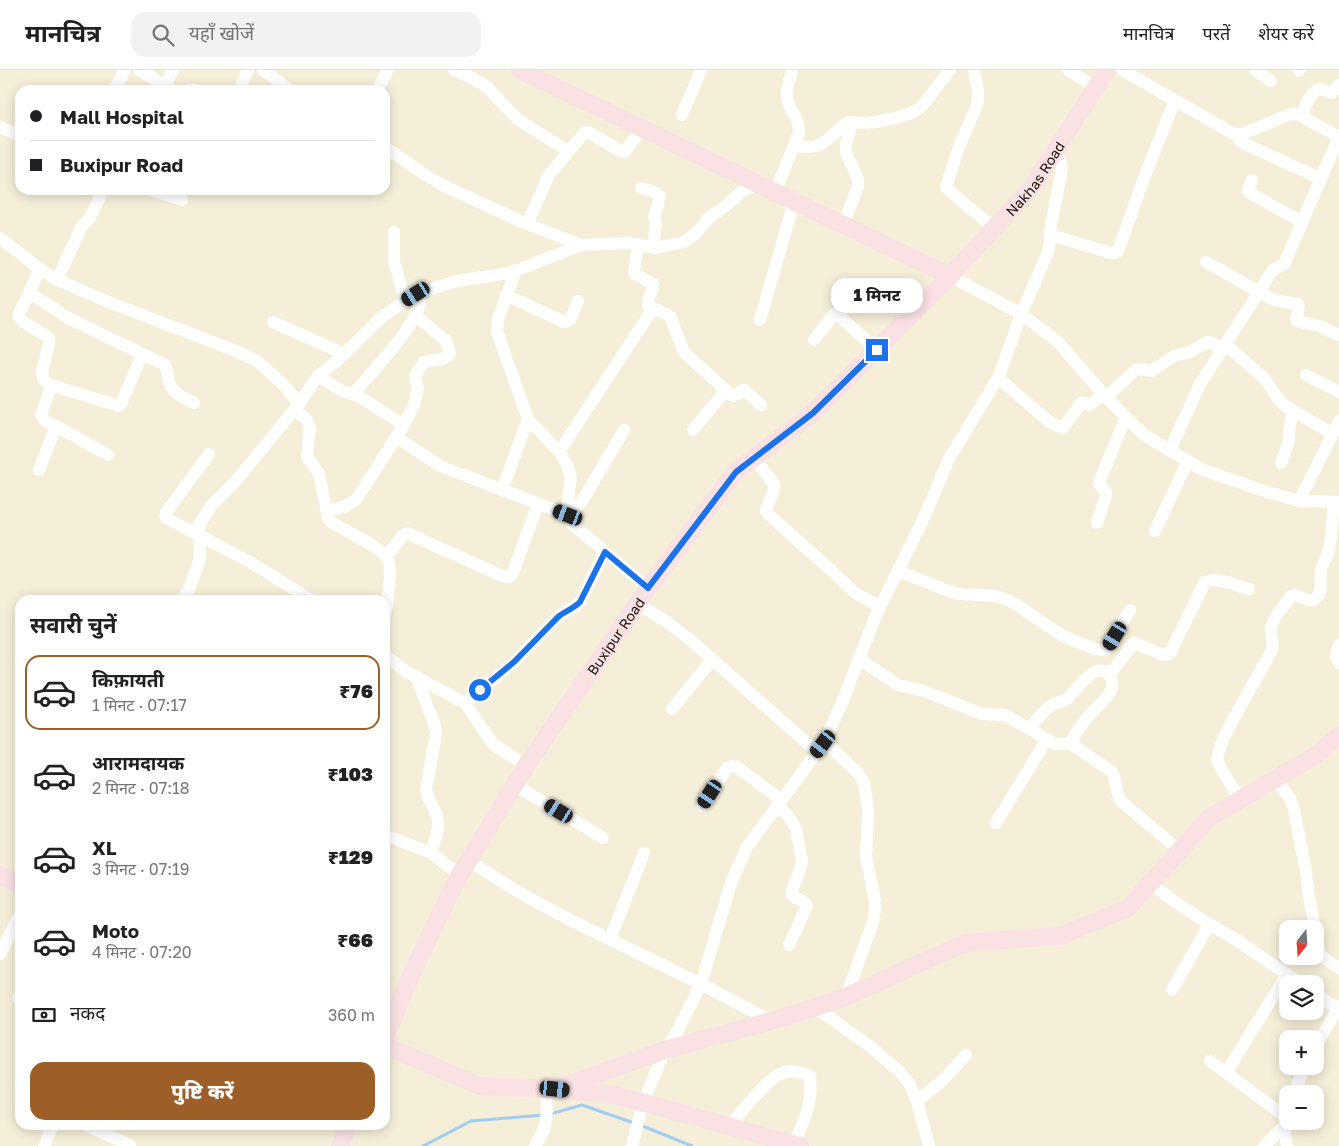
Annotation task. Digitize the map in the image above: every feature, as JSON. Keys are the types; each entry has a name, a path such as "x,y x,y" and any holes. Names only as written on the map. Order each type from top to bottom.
{"main road":[{"path":"520,70 950,276"},
{"name":"Nakhas Road","path":"950,276 1032,187 1107,70"},
{"name":"Buxipur Road","path":"390,1033 413,970 464,868 526,766 648,588 736,472 813,413 950,276"},
{"path":"551,1089 665,1050 771,1021 846,997 965,943 1060,936 1128,908 1210,818 1316,755 1339,736"},
{"path":"0,875 15,882"},
{"path":"390,1046 480,1086 551,1089 616,1096 797,1145"},
{"path":"340,1146 347,1130"}],"street":[{"path":"117,85 125,70"},
{"path":"139,70 163,85"},
{"path":"169,85 173,70"},
{"path":"241,85 248,70"},
{"path":"262,70 283,85"},
{"path":"380,85 388,70"},
{"path":"454,70 487,87 514,116 568,151"},
{"path":"682,115 701,70"},
{"path":"775,192 799,133 800,126 786,96 792,70"},
{"path":"794,146 813,147 823,144 846,124 866,123 909,115 917,111 950,70"},
{"path":"974,70 978,91 976,108 960,144 946,187 994,228"},
{"path":"1068,70 1095,88"},
{"path":"1122,70 1232,133 1239,134 1295,114 1339,137 1284,264 1273,270 1200,384 1170,450"},
{"path":"1255,70 1271,80"},
{"path":"1301,116 1313,92 1321,89 1332,93 1339,85"},
{"path":"1050,235 1111,253 1118,251 1175,100"},
{"path":"843,225 858,186 858,179 846,153 846,145 852,123"},
{"path":"0,127 15,134"},
{"path":"527,224 549,175 585,132 622,152 625,151 642,129"},
{"path":"1239,134 1240,141 1243,144 1321,179"},
{"path":"390,150 442,185 527,224 580,245"},
{"path":"632,1146 643,1103 665,1050 678,1030 701,984 731,883 747,847 824,741 842,703 880,607 923,520 949,459 998,378 1050,241 1051,225 1062,170 1056,150"},
{"path":"1252,180 1248,190 1250,193 1302,222"},
{"path":"185,595 189,590 200,558 198,525 211,506 235,482 297,407 318,376 383,316 411,297 457,281 510,273 580,245 629,243 656,248 684,242 740,192 757,184"},
{"path":"641,188 656,193 660,198 654,218 656,223 653,248"},
{"path":"58,280 82,226 90,218 101,195"},
{"path":"166,195 182,200"},
{"path":"760,320 794,202"},
{"path":"394,232 394,261 411,297"},
{"path":"0,238 40,269 58,280 111,303 236,351 257,361 267,369 285,386 297,407 310,424 306,454 318,470 328,518 331,522 382,552 389,561 388,595"},
{"path":"559,452 650,314 651,310 648,302 653,284 635,274 634,271 638,244"},
{"path":"1206,262 1274,300 1298,304 1297,321 1319,326 1339,336"},
{"path":"40,269 19,317 47,336 49,340 42,371 43,379 51,387 54,386 119,406 142,354"},
{"path":"516,270 498,320 497,332 528,419 559,452 567,465 571,476 567,509 572,524 648,588"},
{"path":"950,276 1021,314 1058,342 1104,395 1144,435 1200,469 1299,501 1336,502 1328,553 1321,571 1322,588 1314,600 1308,600 1295,595 1291,596 1272,624 1272,650 1224,736 1217,758 1219,765 1240,800"},
{"path":"30,294 68,318 165,365 169,384 172,388 194,403"},
{"path":"506,295 564,322 570,320 578,301"},
{"path":"353,394 406,332 421,302 420,299 411,297"},
{"path":"648,306 670,316 683,350 726,390 734,396 744,390 762,406"},
{"path":"814,340 834,314 837,314 877,350"},
{"path":"327,511 346,506 356,500 404,425 414,405 418,389 415,376 421,365 424,362 446,358 450,353 446,341 415,315"},
{"path":"273,322 344,354"},
{"path":"998,378 1051,424 1063,428 1081,403 1090,405 1139,368 1151,370 1174,356 1190,352 1207,342 1223,347 1265,379 1278,399 1293,411 1332,434"},
{"path":"1306,375 1339,392"},
{"path":"318,376 353,394 404,425"},
{"path":"51,387 41,416 44,420 108,454"},
{"path":"692,430 726,390"},
{"path":"1281,464 1289,441 1293,411"},
{"path":"1097,523 1106,495 1100,480 1126,417"},
{"path":"502,490 528,419"},
{"path":"1299,501 1339,421"},
{"path":"39,470 56,426"},
{"path":"568,515 581,503 624,430"},
{"path":"396,437 440,466 568,515"},
{"path":"209,454 165,514 166,518 250,562 303,595"},
{"path":"754,458 774,484 775,489 766,511 769,515 832,570 854,592 880,607"},
{"path":"1155,531 1188,461"},
{"path":"386,556 407,532 502,576 509,577 512,575 538,504"},
{"path":"465,703 514,662 563,612 580,602 605,552"},
{"path":"898,571 954,593 997,596 1059,634 1098,650 1107,649 1130,610"},
{"path":"1109,675 1134,643 1164,655 1170,653 1205,582 1208,580 1220,581 1249,590"},
{"path":"638,604 678,630 817,752"},
{"path":"1339,645 1336,657 1339,663"},
{"path":"390,659 405,671 465,703 492,743 526,766"},
{"path":"672,709 712,660"},
{"path":"858,660 898,685 924,691 982,714 1005,715 1055,744 1074,745 1112,772 1120,801 1180,851"},
{"path":"1029,729 1048,707 1064,702 1092,673 1101,671 1112,678 1111,692 1080,726 1070,744"},
{"path":"416,676 436,733 426,790 427,798 437,816 438,822 438,830 431,853"},
{"path":"996,823 1047,739"},
{"path":"824,741 859,774 864,783 868,810 866,856 875,901 875,911 873,922 846,997"},
{"path":"702,806 727,768 732,766 737,767 779,802 789,817 796,829 802,861 792,895 807,906 789,945"},
{"path":"1274,780 1290,798 1294,810 1313,920"},
{"path":"515,785 603,838"},
{"path":"390,837 515,890 568,919 701,984 771,1021"},
{"path":"610,939 644,853"},
{"path":"1150,883 1209,925 1238,941 1287,974 1226,1073"},
{"path":"0,954 15,924"},
{"path":"1172,990 1209,925"},
{"path":"1324,957 1339,968"},
{"path":"1324,999 1338,1008 1324,1032"},
{"path":"815,1007 872,1048 909,1083 917,1102 929,1146"},
{"path":"917,1102 943,1080 966,1055"},
{"path":"1210,1061 1279,1114"},
{"path":"729,1126 774,1078 781,1073 801,1071 810,1076 811,1091 810,1104 797,1145"},
{"path":"534,1146 544,1128 551,1089"},
{"path":"1264,1146 1279,1128"},
{"path":"44,1146 51,1130"},
{"path":"96,1130 130,1145"},
{"path":"1286,1130 1287,1146"}],"waterway":[{"path":"550,1114 582,1105 634,1123"},
{"path":"423,1146 471,1121 543,1115"},
{"path":"640,1125 692,1146"}],"route":[{"path":"480,690 514,662 563,612 580,602 605,552 648,588 736,472 813,413 877,350"}]}
